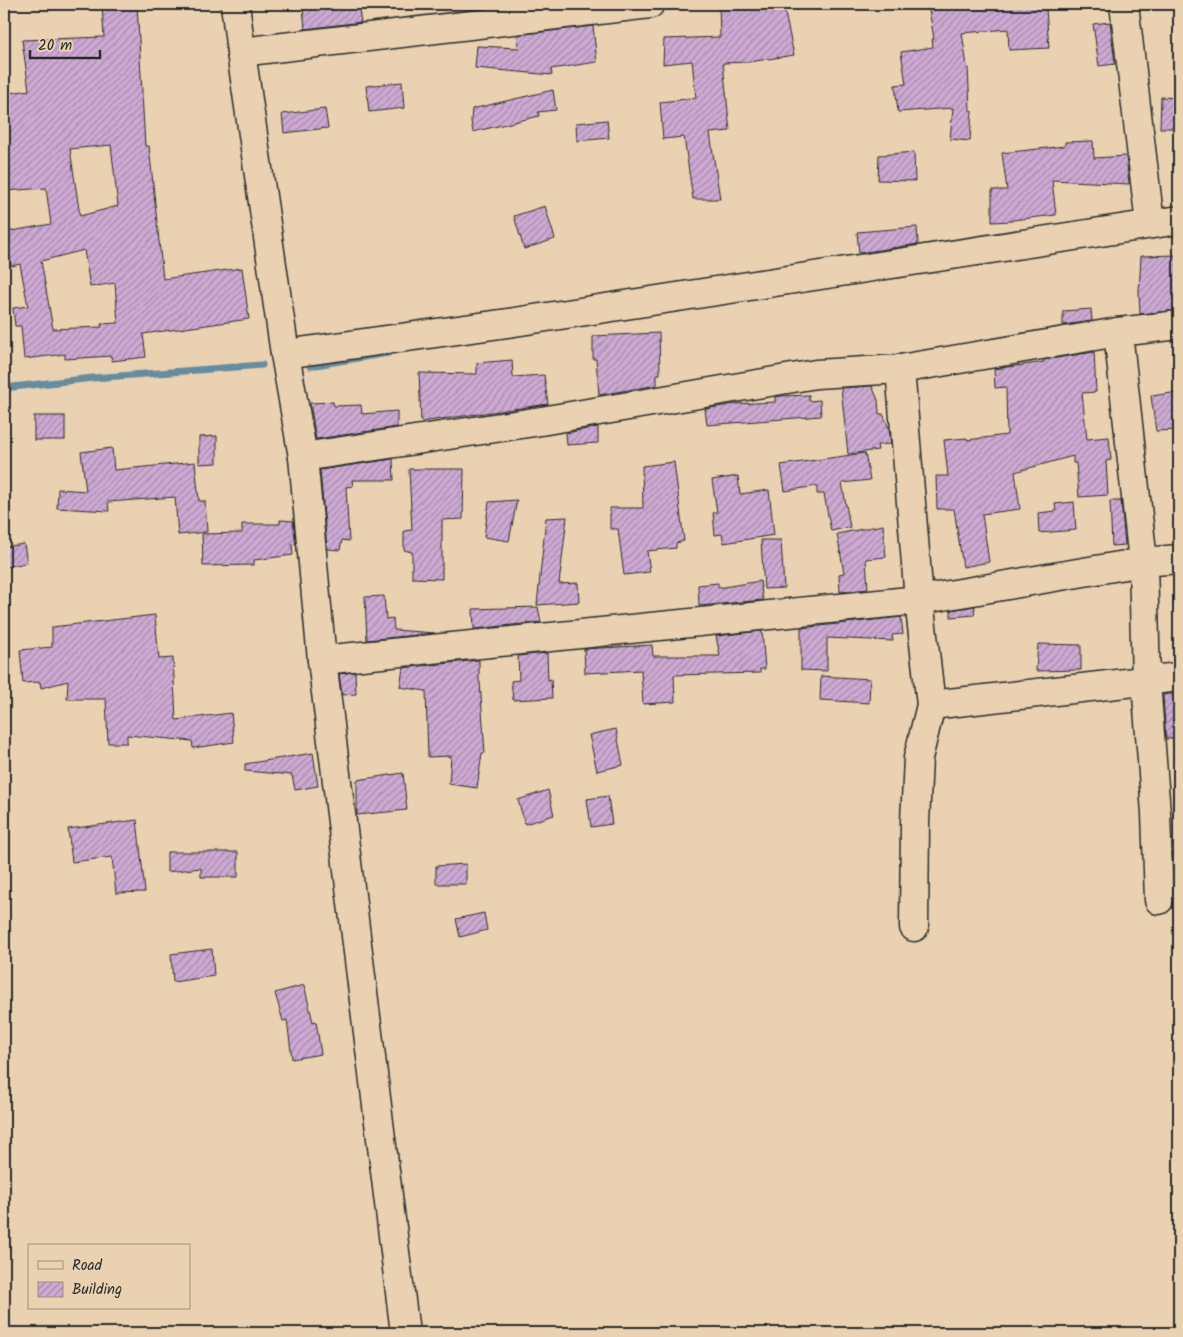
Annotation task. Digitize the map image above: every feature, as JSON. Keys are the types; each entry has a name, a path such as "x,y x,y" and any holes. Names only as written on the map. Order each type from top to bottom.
{"street":[{"path":"235,4 240,52 285,354 303,457 322,660 405,1333"},
{"path":"240,52 650,4"},
{"path":"1124,4 1150,224"},
{"path":"285,354 508,323 1179,220"},
{"path":"303,457 816,374 900,369 1118,332 1179,325"},
{"path":"1118,332 1143,562 1146,682 1156,813 1158,900"},
{"path":"900,369 920,600 932,704 918,758 914,927"},
{"path":"322,660 920,600 1143,562 1179,559"},
{"path":"932,704 1179,677"}],"building":[{"path":"102,4 137,4 145,146 149,146 163,279 242,268 249,319 143,334 146,357 112,361 111,356 65,359 65,354 24,359 21,326 15,326 13,308 28,306 20,264 11,266 6,232 51,224 46,188 4,191 4,94 29,90 22,40 104,37","holes":["111,145 118,206 80,216 70,149","84,250 90,287 115,283 118,323 101,324 102,327 53,329 41,261"]},
{"path":"358,4 361,22 305,29 303,8"},
{"path":"719,4 783,4 794,55 749,62 723,63 730,131 710,133 720,199 693,199 684,137 663,139 660,102 696,98 692,61 663,64 664,39 720,37"},
{"path":"928,4 1041,4 1042,10 1046,9 1049,48 1009,50 1008,29 962,33 968,67 970,110 972,111 970,141 950,139 953,108 898,112 895,85 906,84 901,52 933,47 932,39 934,39"},
{"path":"1110,22 1115,64 1099,66 1093,24"},
{"path":"593,26 597,62 551,69 552,75 475,68 477,46 519,48 517,35"},
{"path":"402,82 404,108 369,112 366,86"},
{"path":"553,90 556,110 538,112 539,116 473,132 471,121 472,109"},
{"path":"1161,97 1179,98 1179,128 1160,128"},
{"path":"325,109 328,128 284,133 282,114"},
{"path":"607,120 609,138 577,141 576,123"},
{"path":"1093,141 1094,158 1126,156 1129,184 1052,180 1056,215 992,222 992,190 1007,190 1002,153 1065,146 1065,142"},
{"path":"914,152 915,181 878,180 879,155"},
{"path":"545,206 555,239 524,249 514,216"},
{"path":"917,227 918,244 859,253 857,232"},
{"path":"1179,255 1179,310 1140,314 1141,256"},
{"path":"1091,309 1092,321 1063,325 1063,311"},
{"path":"659,333 660,374 657,374 657,385 599,395 596,359 593,359 593,336"},
{"path":"1094,352 1096,392 1082,393 1087,439 1109,437 1111,460 1106,461 1108,495 1079,497 1076,463 1073,463 1073,456 1015,472 1020,509 982,514 989,562 963,567 954,509 937,509 936,476 948,476 944,440 967,438 967,440 1007,435 1006,387 995,388 994,369"},
{"path":"512,360 513,377 544,375 548,404 421,422 419,373 477,374 477,363"},
{"path":"872,386 878,400 879,414 883,414 889,428 891,444 877,445 878,450 848,454 841,388"},
{"path":"1179,392 1179,430 1156,431 1151,396"},
{"path":"809,395 809,401 820,400 821,416 707,425 705,409 736,404 775,402 775,397 780,396"},
{"path":"333,402 334,406 361,405 362,414 397,411 397,427 316,439 310,403"},
{"path":"34,416 65,416 65,440 34,440"},
{"path":"598,427 598,443 567,445 566,433"},
{"path":"217,436 217,463 199,464 199,437"},
{"path":"112,448 114,470 195,462 199,501 205,501 207,532 178,535 175,497 108,502 109,511 57,508 58,489 86,491 81,452"},
{"path":"865,453 870,480 842,483 850,527 831,531 824,494 817,494 817,486 785,491 781,465"},
{"path":"393,459 394,480 352,480 353,486 346,487 349,541 342,540 340,550 327,549 320,470"},
{"path":"674,462 684,541 676,543 676,548 647,551 650,572 624,575 618,529 610,529 610,508 643,508 642,466"},
{"path":"409,469 464,469 463,519 442,520 442,579 412,578 412,552 404,550 404,531 412,530"},
{"path":"738,476 740,494 769,490 774,535 724,543 722,534 715,535 713,513 717,512 712,480"},
{"path":"517,500 509,541 484,537 489,502"},
{"path":"1110,501 1121,501 1125,545 1112,546"},
{"path":"1074,502 1076,530 1039,533 1038,513 1056,511 1055,504"},
{"path":"567,517 559,584 578,583 579,602 537,605 546,518"},
{"path":"280,520 293,521 296,545 292,544 293,555 254,560 254,565 203,566 202,534 242,533 242,524 280,524"},
{"path":"883,525 886,557 866,559 868,589 840,592 839,574 844,573 837,534"},
{"path":"761,540 781,540 784,588 764,589"},
{"path":"24,544 27,563 4,567 4,547"},
{"path":"760,581 763,600 699,606 698,585 718,583 718,588"},
{"path":"384,596 386,619 393,618 394,630 435,633 367,640 365,597"},
{"path":"975,606 974,615 951,617 951,610"},
{"path":"538,607 541,622 474,629 473,609"},
{"path":"155,615 159,659 173,658 176,720 231,713 234,742 193,748 192,741 127,735 127,743 108,743 106,699 67,699 68,681 41,688 40,682 23,683 20,650 52,647 52,627"},
{"path":"901,617 903,634 892,635 893,641 827,638 827,671 801,670 801,628"},
{"path":"762,631 765,669 760,669 760,673 674,675 675,702 643,704 641,670 585,673 584,649 652,645 653,656 720,656 716,636"},
{"path":"1038,644 1081,645 1081,670 1036,671"},
{"path":"547,653 548,680 551,679 552,698 513,700 511,681 519,680 518,656"},
{"path":"479,660 485,753 482,753 477,788 449,784 451,756 428,757 426,691 400,687 403,668"},
{"path":"355,672 356,694 342,695 339,674"},
{"path":"821,676 870,679 869,703 820,700"},
{"path":"1179,693 1179,738 1166,739 1163,695"},
{"path":"616,729 623,765 597,771 589,735"},
{"path":"313,753 318,786 295,790 292,775 245,771 245,764"},
{"path":"403,773 407,810 357,815 357,780"},
{"path":"548,790 554,815 525,824 518,800"},
{"path":"608,796 612,824 591,827 587,799"},
{"path":"137,820 145,892 116,893 112,857 72,862 68,829"},
{"path":"167,852 238,852 238,877 201,877 201,868 167,872"},
{"path":"466,864 466,884 436,884 436,866"},
{"path":"484,913 487,930 460,937 456,919"},
{"path":"212,949 214,976 173,982 171,954"},
{"path":"304,985 313,1022 316,1021 321,1054 292,1059 287,1020 283,1021 275,993"}],"waterway":[{"path":"310,366 388,353"},
{"path":"4,388 93,378 262,365"}]}
